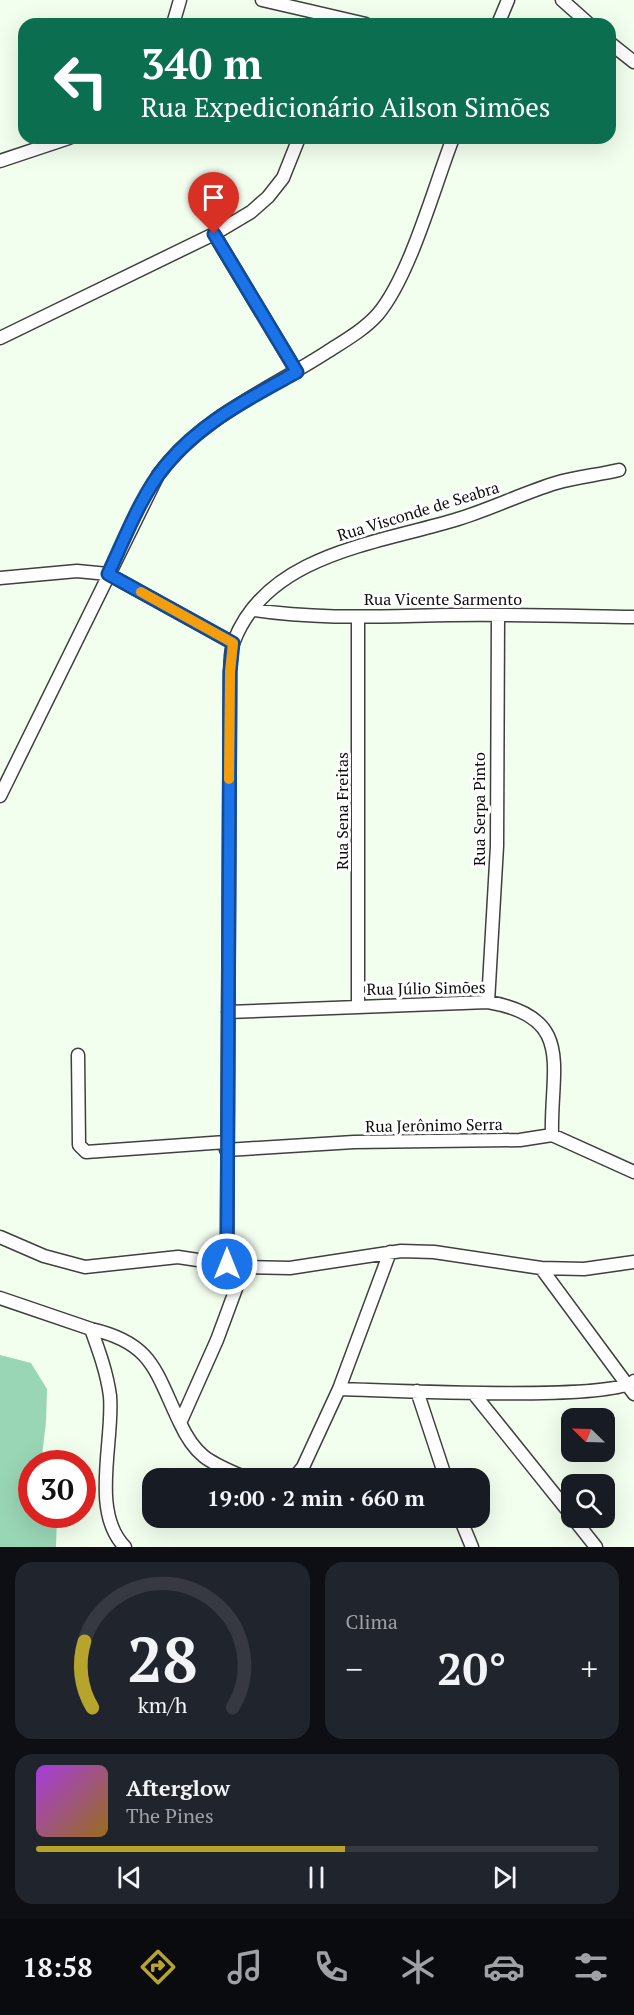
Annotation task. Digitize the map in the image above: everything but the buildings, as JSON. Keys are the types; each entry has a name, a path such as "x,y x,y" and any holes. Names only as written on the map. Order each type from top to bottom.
{"street":[{"path":"175,18 180,0"},
{"path":"262,0 329,18"},
{"path":"500,18 508,0"},
{"path":"561,0 582,18"},
{"path":"616,48 634,62"},
{"path":"0,161 51,144"},
{"path":"0,338 214,234 251,213 283,178 297,144"},
{"path":"0,796 134,520 167,463 217,417 297,372 365,326 378,314 393,292 451,144"},
{"path":"214,234 297,372"},
{"name":"Rua Visconde de Seabra","path":"227,1264 230,672 233,643 254,610 273,589 295,574 349,548 453,521 556,483 618,470"},
{"path":"0,578 77,570 108,574 233,643"},
{"name":"Rua Vicente Sarmento","path":"254,610 283,614 358,617 498,615 634,617"},
{"name":"Rua Serpa Pinto","path":"488,1002 497,846 498,615"},
{"name":"Rua Sena Freitas","path":"358,617 358,1005"},
{"name":"Rua Júlio Simões","path":"228,1012 358,1005 488,1002 527,1012 545,1028 553,1048 555,1072 552,1135"},
{"name":"Rua Jerônimo Serra","path":"78,1054 79,1145 86,1152 354,1142 520,1140 552,1135"},
{"path":"552,1135 634,1172"},
{"path":"1,1241 44,1256 85,1266 156,1258 186,1258 244,1267 290,1268 390,1252 434,1252 541,1268 584,1269 634,1262"},
{"path":"302,1468 339,1389 390,1252"},
{"path":"180,1423 217,1340 244,1267"},
{"path":"541,1268 632,1387"},
{"path":"0,1298 91,1329 118,1335 142,1351 153,1366 190,1444 205,1459 224,1468"},
{"path":"91,1329 102,1359 110,1396 106,1501 109,1524 125,1547"},
{"path":"339,1389 474,1394 632,1387"},
{"path":"417,1391 442,1468"},
{"path":"474,1394 561,1503"},
{"path":"464,1528 472,1547"},
{"path":"581,1528 596,1547"}],"green space":[{"path":"0,1355 31,1363 47,1389 43,1450 18,1450 18,1528 57,1528 56,1547 0,1547"}],"slow traffic":[{"path":"141,592 233,643 230,672 229,779"}],"route":[{"path":"214,234 297,372 217,417 167,463 134,520 108,574 233,643 230,672 227,1264"}]}
